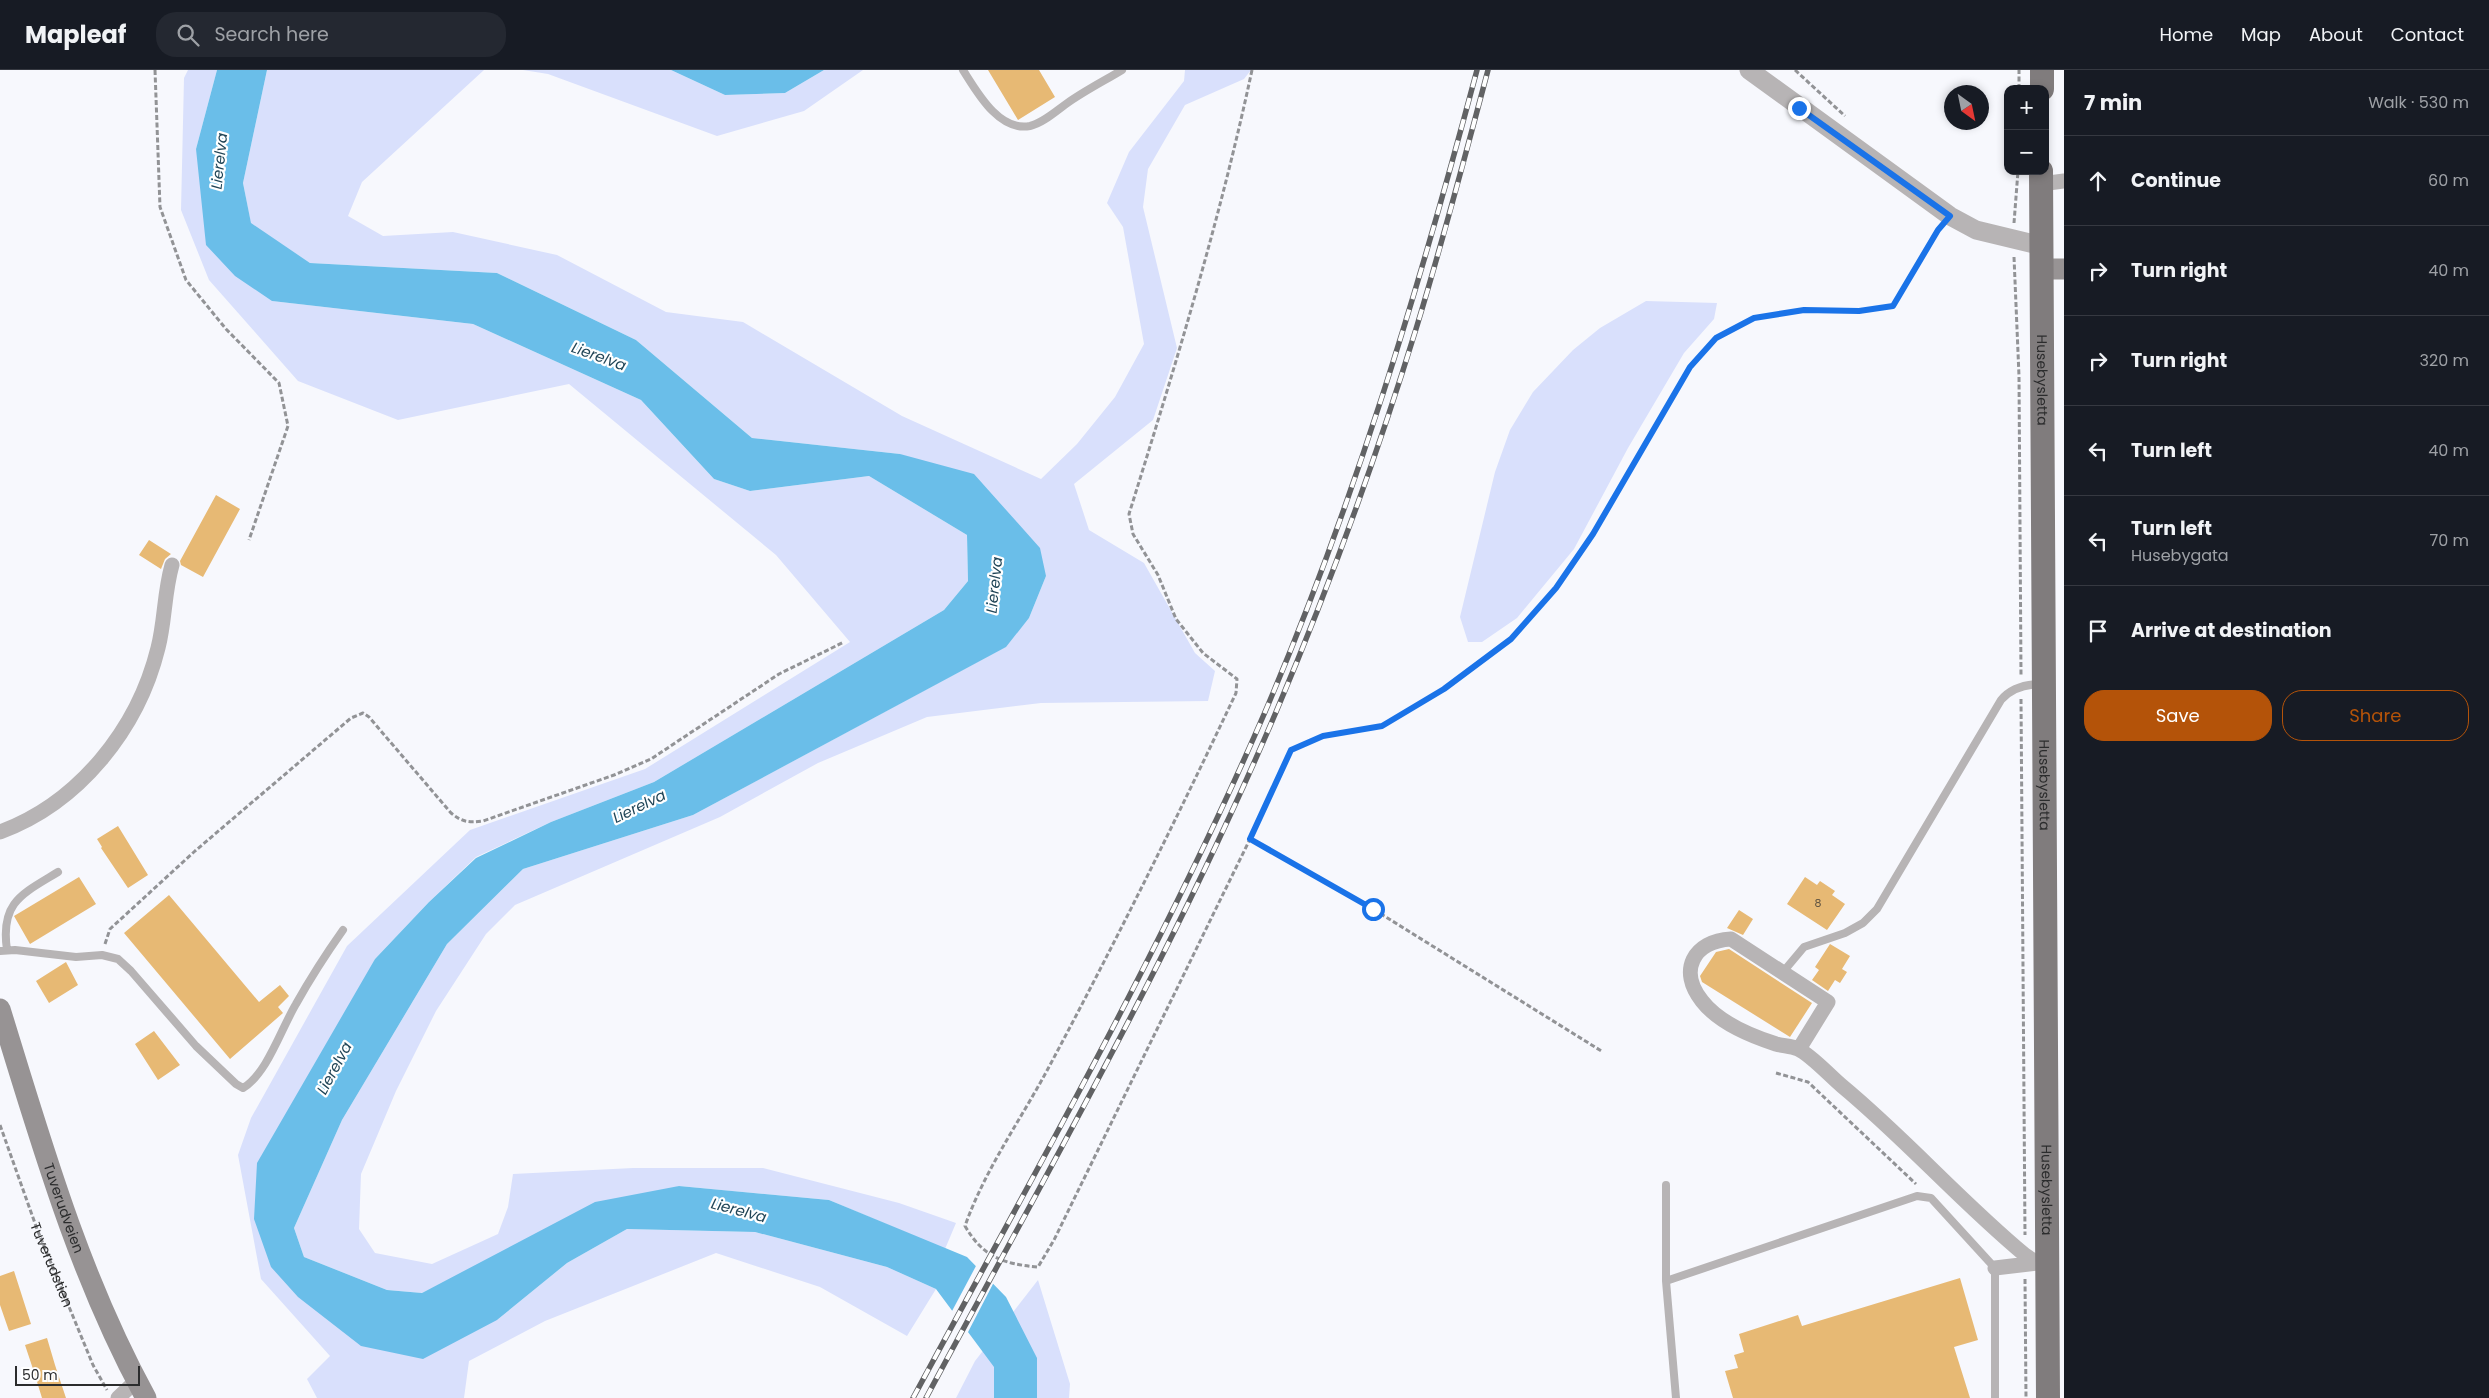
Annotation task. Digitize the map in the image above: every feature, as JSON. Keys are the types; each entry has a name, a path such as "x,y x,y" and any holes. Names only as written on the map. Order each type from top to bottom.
{"main road":[{"path":"2042,70 2042,85"},
{"name":"Husebysletta","path":"2048,1398 2033,1261 2044,684 2049,179"},
{"name":"Tuverudveien","path":"0,1009 69,1226 91,1282 142,1389"}],"street":[{"path":"1749,70 1950,216 1976,230 2013,238 2049,261"},
{"path":"0,832 27,820 69,792 91,772 122,730 147,681 158,650 172,565"},
{"path":"1799,1049 1828,1002 1731,939 1716,940 1705,945 1695,955 1690,976 1694,990 1702,1002 1719,1016 1761,1039 1799,1049 1900,1137 2033,1261"},
{"path":"1994,1268 2033,1261"},
{"path":"114,1396 142,1389"}],"lane":[{"path":"963,70 996,114 1012,124 1022,126 1036,124 1079,95 1122,70"},
{"path":"1783,972 1804,947 1845,933 1863,923 1877,909 2006,694 2021,687 2044,684"},
{"path":"58,872 13,902 4,924 3,951 76,957 102,954 118,959 131,971 196,1046 236,1084 243,1088 251,1084 265,1063 296,1004 343,930"},
{"path":"1666,1185 1666,1281 1676,1398"},
{"path":"1666,1281 1917,1196 1931,1198 1994,1268 1995,1398"}],"path":[{"path":"155,70 160,207 186,280 226,330 279,383 288,426 249,540"},
{"path":"1252,70 1237,143 1194,304 1128,514 1133,534 1158,575 1176,619 1203,653 1237,679 1236,692 1180,813 1050,1066 974,1200 965,1226 976,1245 1011,1265 1038,1267 1250,839 1291,750 1323,736 1382,726 1444,689 1511,639 1556,588 1588,542 1690,367 1716,338 1754,318 1804,310 1859,311 1893,306 1938,230 1950,216"},
{"path":"2019,70 2019,85"},
{"path":"2018,175 2013,238 2019,376 2021,687 2033,1261 2026,1398"},
{"path":"102,954 110,929 195,850 351,718 363,713 370,717 459,820 468,823 483,822 614,775 650,759 779,674 844,642"},
{"path":"1250,839 1373,909 1603,1052"},
{"path":"1776,1073 1808,1082 1931,1198"},
{"name":"Tuverudstien","path":"0,1125 36,1229 93,1364 114,1396"}],"shaded area":[{"path":"188,70 217,70 196,149 272,301 473,324 641,400 714,479 750,491 869,476 967,535 968,581 944,610 654,782 551,822 476,857 429,902 375,959 271,1267 497,1320 567,1263 627,1229 755,1232 887,1267 936,1289 907,1336 820,1287 716,1253 545,1321 469,1361 464,1398 317,1398 307,1379 330,1356 261,1279 238,1155 251,1118 347,946 470,830 645,769 850,642 776,555 569,384 398,420 298,381 209,280 181,210 184,78"},
{"path":"267,70 484,70 362,182 348,216 383,236 453,232 557,255 666,312 743,322 902,416 1041,479 1077,444 1115,397 1144,344 1123,227 1107,203 1129,152 1184,81 1185,70 1251,70 1244,79 1185,105 1148,169 1143,207 1177,348 1153,420 1074,484 1089,530 1144,563 1195,653 1215,671 1208,701 1041,703 927,717 818,763 720,817 515,905 486,934 436,1011 396,1091 361,1174 359,1229 375,1253 432,1264 498,1234 508,1207 513,1174 633,1168 763,1168 899,1203 956,1223 945,1249 829,1200 679,1186 469,1270 422,1293 387,1290 304,1257 294,1228 342,1120 447,944 523,869 693,815 1005,647 1029,618 1046,576 900,454 752,438 636,340 497,273 310,263 251,224 243,183"},
{"path":"523,70 671,70 725,95 785,93 824,70 863,70 804,111 717,136 548,74"},
{"path":"1646,301 1717,303 1714,319 1684,353 1628,448 1574,549 1517,618 1482,642 1468,642 1460,617 1495,472 1510,430 1533,392 1573,350 1600,328"},
{"path":"1038,1280 1070,1384 1069,1398 956,1398 975,1361"}],"water":[{"name":"Lierelva","path":"217,70 267,70 243,183 251,223 310,263 497,273 636,340 752,438 900,454 974,474 1040,548 1046,576 1029,618 1006,647 693,815 523,869 447,944 342,1120 294,1228 304,1257 387,1290 422,1293 595,1202 679,1186 829,1200 967,1257 1006,1297 1037,1358 1037,1398 994,1398 994,1367 936,1289 887,1267 755,1232 627,1229 567,1263 497,1320 423,1359 361,1346 298,1297 271,1267 254,1219 257,1163 375,959 429,902 476,858 551,822 654,782 944,610 968,581 967,535 869,476 750,491 714,479 641,400 473,324 272,301 235,276 206,245 196,149"},
{"path":"671,70 824,70 785,93 725,95"}],"pier":[{"path":"977,1264 994,1282 967,1334 951,1313"}],"building":[{"path":"988,70 1039,70 1055,97 1018,120"},
{"path":"216,495 240,509 203,577 181,565 180,561"},
{"path":"149,540 171,554 165,559 161,569 139,555"},
{"path":"118,826 148,875 128,888 97,839"},
{"path":"79,877 96,904 30,944 14,916"},
{"path":"1805,877 1817,885 1820,881 1835,891 1832,895 1845,904 1827,930 1787,904"},
{"path":"169,895 259,1002 280,985 289,996 278,1007 283,1013 230,1059 124,933"},
{"path":"1739,910 1753,919 1743,935 1727,928"},
{"path":"1830,944 1850,956 1842,969 1847,972 1840,983 1835,980 1828,991 1812,980 1819,970 1815,967"},
{"path":"1729,949 1812,1003 1790,1037 1702,982 1700,976 1716,952"},
{"path":"66,962 78,985 49,1003 36,981"},
{"path":"154,1031 180,1065 158,1080 135,1044"},
{"path":"14,1271 31,1324 9,1331 0,1305 0,1276"},
{"path":"1960,1278 1978,1340 1954,1347 1970,1398 1733,1398 1725,1371 1738,1368 1734,1355 1744,1352 1739,1334 1798,1315 1802,1326"},
{"path":"47,1338 66,1398 42,1398 25,1345"}],"railway":[{"path":"913,1398 1051,1144 1141,973 1226,800 1265,712 1328,555 1383,395 1432,233 1477,70"},
{"path":"926,1398 1064,1144 1153,973 1196,887 1276,712 1315,618 1385,426 1435,265 1488,70"}],"route":[{"path":"1373,909 1250,839 1291,750 1323,736 1382,726 1444,689 1511,639 1556,588 1593,534 1690,367 1716,338 1754,318 1804,310 1859,311 1893,306 1938,230 1950,216 1799,108"}]}
